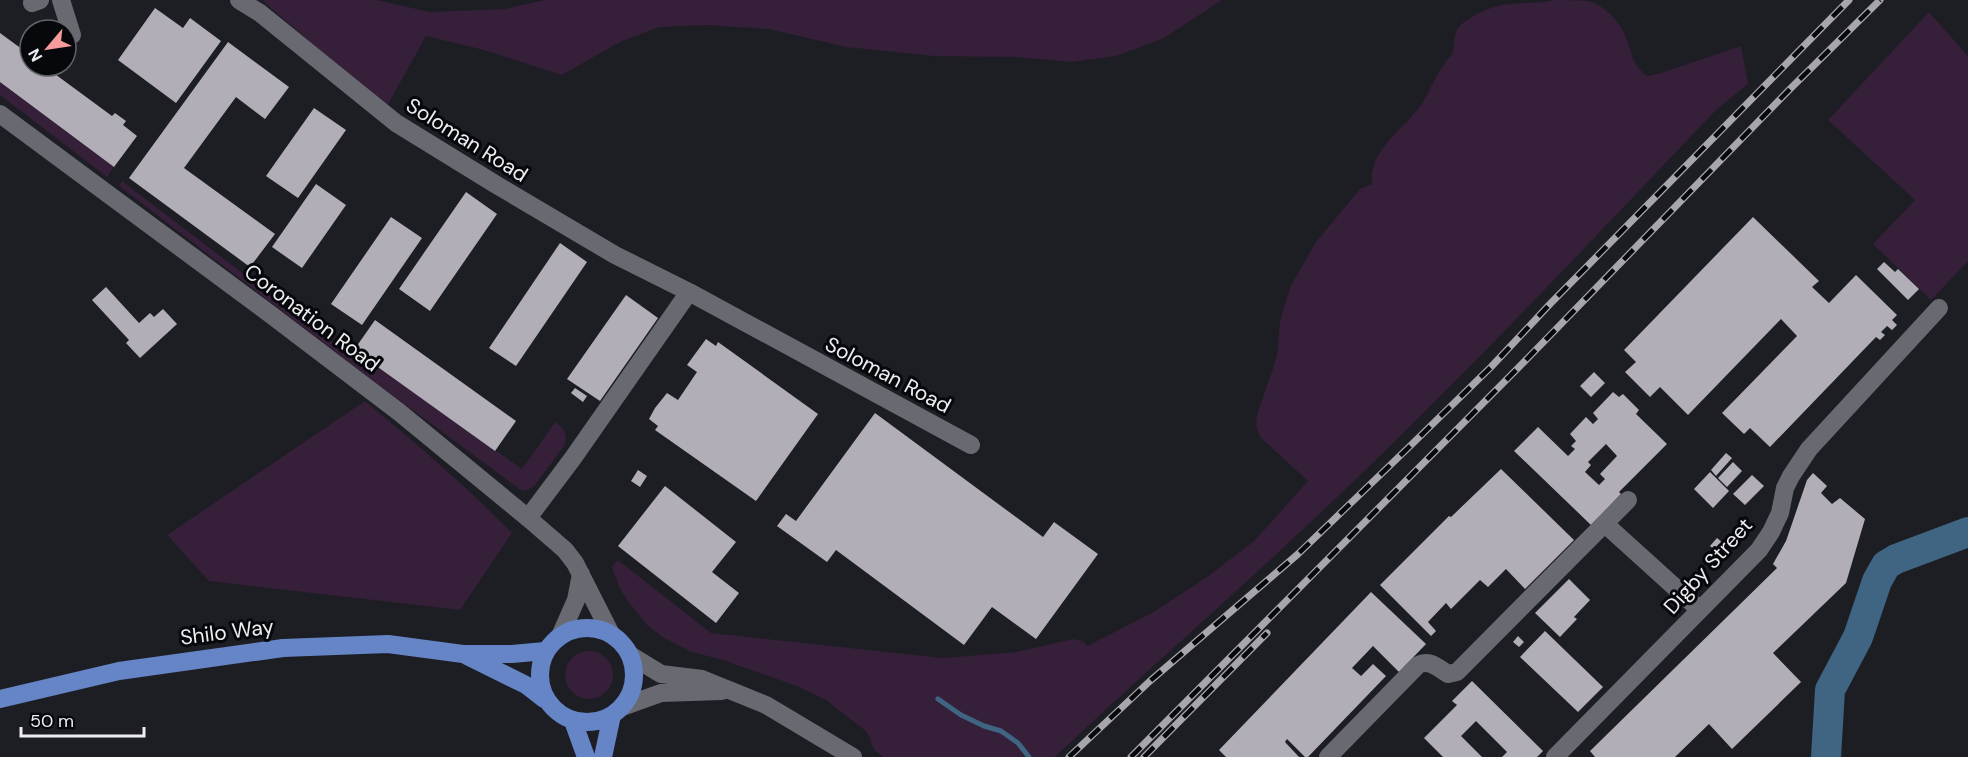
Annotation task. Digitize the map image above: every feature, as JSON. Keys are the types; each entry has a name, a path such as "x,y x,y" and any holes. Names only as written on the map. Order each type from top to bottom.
{"main road":[{"path":"603,757 617,711 633,692 636,678 630,655 611,634 592,628 572,630 561,634 545,651 539,669 544,699 554,710 573,721 591,722 617,711"},
{"name":"Shilo Way","path":"0,699 119,671 283,648 388,644 463,654 545,651"},
{"name":"Shilo Way","path":"463,654 526,686 544,699"},
{"path":"573,721 586,757"}],"street":[{"path":"61,0 67,18"},
{"name":"Soloman Road","path":"239,0 260,13 379,110 411,133 615,255 689,292 971,445"},
{"name":"Coronation Road","path":"0,114 390,405 528,518 565,550 575,563 611,634"},
{"path":"528,518 573,458 689,292"},
{"name":"Digby Street","path":"1555,757 1759,550 1780,513 1785,488 1809,449 1939,308"},
{"path":"1328,757 1418,665 1427,663 1448,674 1456,672 1628,500"},
{"path":"1605,524 1700,610"},
{"path":"561,634 576,600 581,574"},
{"path":"630,655 661,674 702,679 766,705 853,757"},
{"path":"617,711 661,693 730,690"}],"shaded area":[{"path":"262,0 377,0 430,12 504,9 545,0 1222,0 1164,38 1116,56 1072,62 1016,57 933,56 846,47 769,29 707,25 659,27 620,42 562,75 484,50 426,36 386,108"},
{"path":"1555,0 1588,1 1606,11 1625,34 1636,64 1647,76 1741,46 1748,84 1716,110 1510,325 1352,483 1055,757 884,757 874,750 867,732 826,700 799,687 723,660 692,652 664,638 647,625 627,600 619,587 612,567 618,560 711,633 943,658 1016,652 1073,639 1083,641 1087,646 1152,613 1207,577 1254,541 1308,481 1261,438 1256,427 1257,414 1277,355 1280,321 1291,285 1316,242 1360,189 1372,184 1375,161 1388,141 1421,105 1452,52 1456,32 1460,25 1497,6"},
{"path":"1929,12 1968,56 1968,261 1931,300 1873,244 1915,200 1828,120"},
{"path":"0,82 114,167 107,177 0,95"},
{"path":"122,181 347,353 354,350 522,469 555,422 565,432 564,446 535,485 522,491 376,383 119,186"},
{"path":"365,401 477,498 512,533 460,610 209,581 167,535"},
{"path":"584,651 594,651 606,658 613,670 613,680 606,692 594,699 584,699 569,688 565,680 565,670 576,655"}],"building":[{"path":"155,8 183,28 190,18 221,41 176,103 118,60"},
{"path":"0,33 18,46 18,78 60,78 112,116 115,113 126,121 123,125 137,136 114,167 0,82"},
{"path":"228,42 289,87 265,119 236,97 184,168 275,234 250,267 129,178"},
{"path":"314,108 346,130 298,198 266,176"},
{"path":"316,184 346,205 302,268 272,247"},
{"path":"466,192 497,214 430,311 399,289"},
{"path":"391,217 422,238 362,325 331,304"},
{"path":"1753,217 1819,281 1812,287 1829,303 1856,275 1897,315 1892,320 1897,325 1892,330 1887,326 1881,332 1885,335 1880,340 1876,337 1770,447 1750,428 1744,434 1722,413 1797,336 1781,319 1688,415 1660,387 1650,397 1625,372 1636,362 1624,350"},
{"path":"560,243 587,262 516,366 489,348"},
{"path":"1884,262 1895,272 1898,269 1919,289 1908,300 1877,269"},
{"path":"106,287 139,323 150,313 154,317 163,309 177,324 140,358 126,343 129,340 92,300"},
{"path":"626,295 658,318 600,401 567,379"},
{"path":"375,320 516,421 495,451 354,350"},
{"path":"706,339 716,346 718,342 818,414 756,501 655,430 658,426 649,419 667,393 678,400 697,372 687,365"},
{"path":"1594,372 1605,383 1591,397 1580,386"},
{"path":"575,388 587,396 583,402 571,393"},
{"path":"1613,392 1619,397 1623,394 1639,410 1636,414 1667,444 1619,492 1621,494 1591,525 1514,451 1538,427 1568,456 1575,449 1571,446 1576,441 1570,434 1586,417 1593,424 1598,419 1593,413","holes":["1606,444 1617,456 1600,474 1605,479 1599,485 1585,472 1591,465 1588,462"]},
{"path":"875,413 1043,537 1054,522 1098,554 1036,639 992,607 964,645 836,550 827,562 777,526 786,514 796,521"},
{"path":"1726,453 1732,458 1716,476 1711,470"},
{"path":"1733,462 1742,471 1727,487 1718,478"},
{"path":"1501,469 1574,540 1525,589 1506,569 1488,587 1480,580 1451,609 1446,603 1428,622 1436,631 1431,636 1380,585 1449,516 1451,517"},
{"path":"638,470 647,476 640,487 631,481"},
{"path":"1710,472 1729,491 1713,508 1694,489"},
{"path":"1813,473 1827,486 1821,493 1832,504 1840,498 1865,519 1846,583 1773,653 1801,682 1732,749 1709,724 1675,757 1595,757 1590,751 1777,568 1773,564 1786,541 1807,480"},
{"path":"1752,475 1764,486 1745,505 1733,494"},
{"path":"665,486 736,542 712,572 739,593 716,623 618,546"},
{"path":"1717,538 1723,543 1716,551 1710,546"},
{"path":"1569,579 1590,600 1574,617 1577,619 1560,637 1535,613"},
{"path":"1371,592 1426,644 1399,672 1373,646 1352,668 1361,676 1373,664 1386,676 1308,757 1305,757 1287,739 1285,742 1299,757 1226,757 1219,750"},
{"path":"1545,631 1603,687 1578,712 1520,657"},
{"path":"1518,636 1524,642 1519,647 1513,642"},
{"path":"1472,681 1543,751 1537,757 1502,757 1507,752 1476,721 1461,736 1482,757 1443,757 1424,738 1457,705 1452,701"}],"waterway":[{"path":"1826,757 1830,690 1858,637 1877,581 1886,565 1896,559 1968,532"},
{"path":"938,699 961,715 1001,731 1018,743 1029,757"}],"railway":[{"path":"1069,757 1150,681 1298,554 1408,448 1491,367 1849,0"},
{"path":"1131,757 1880,0"},
{"path":"1144,757 1267,633"}]}
